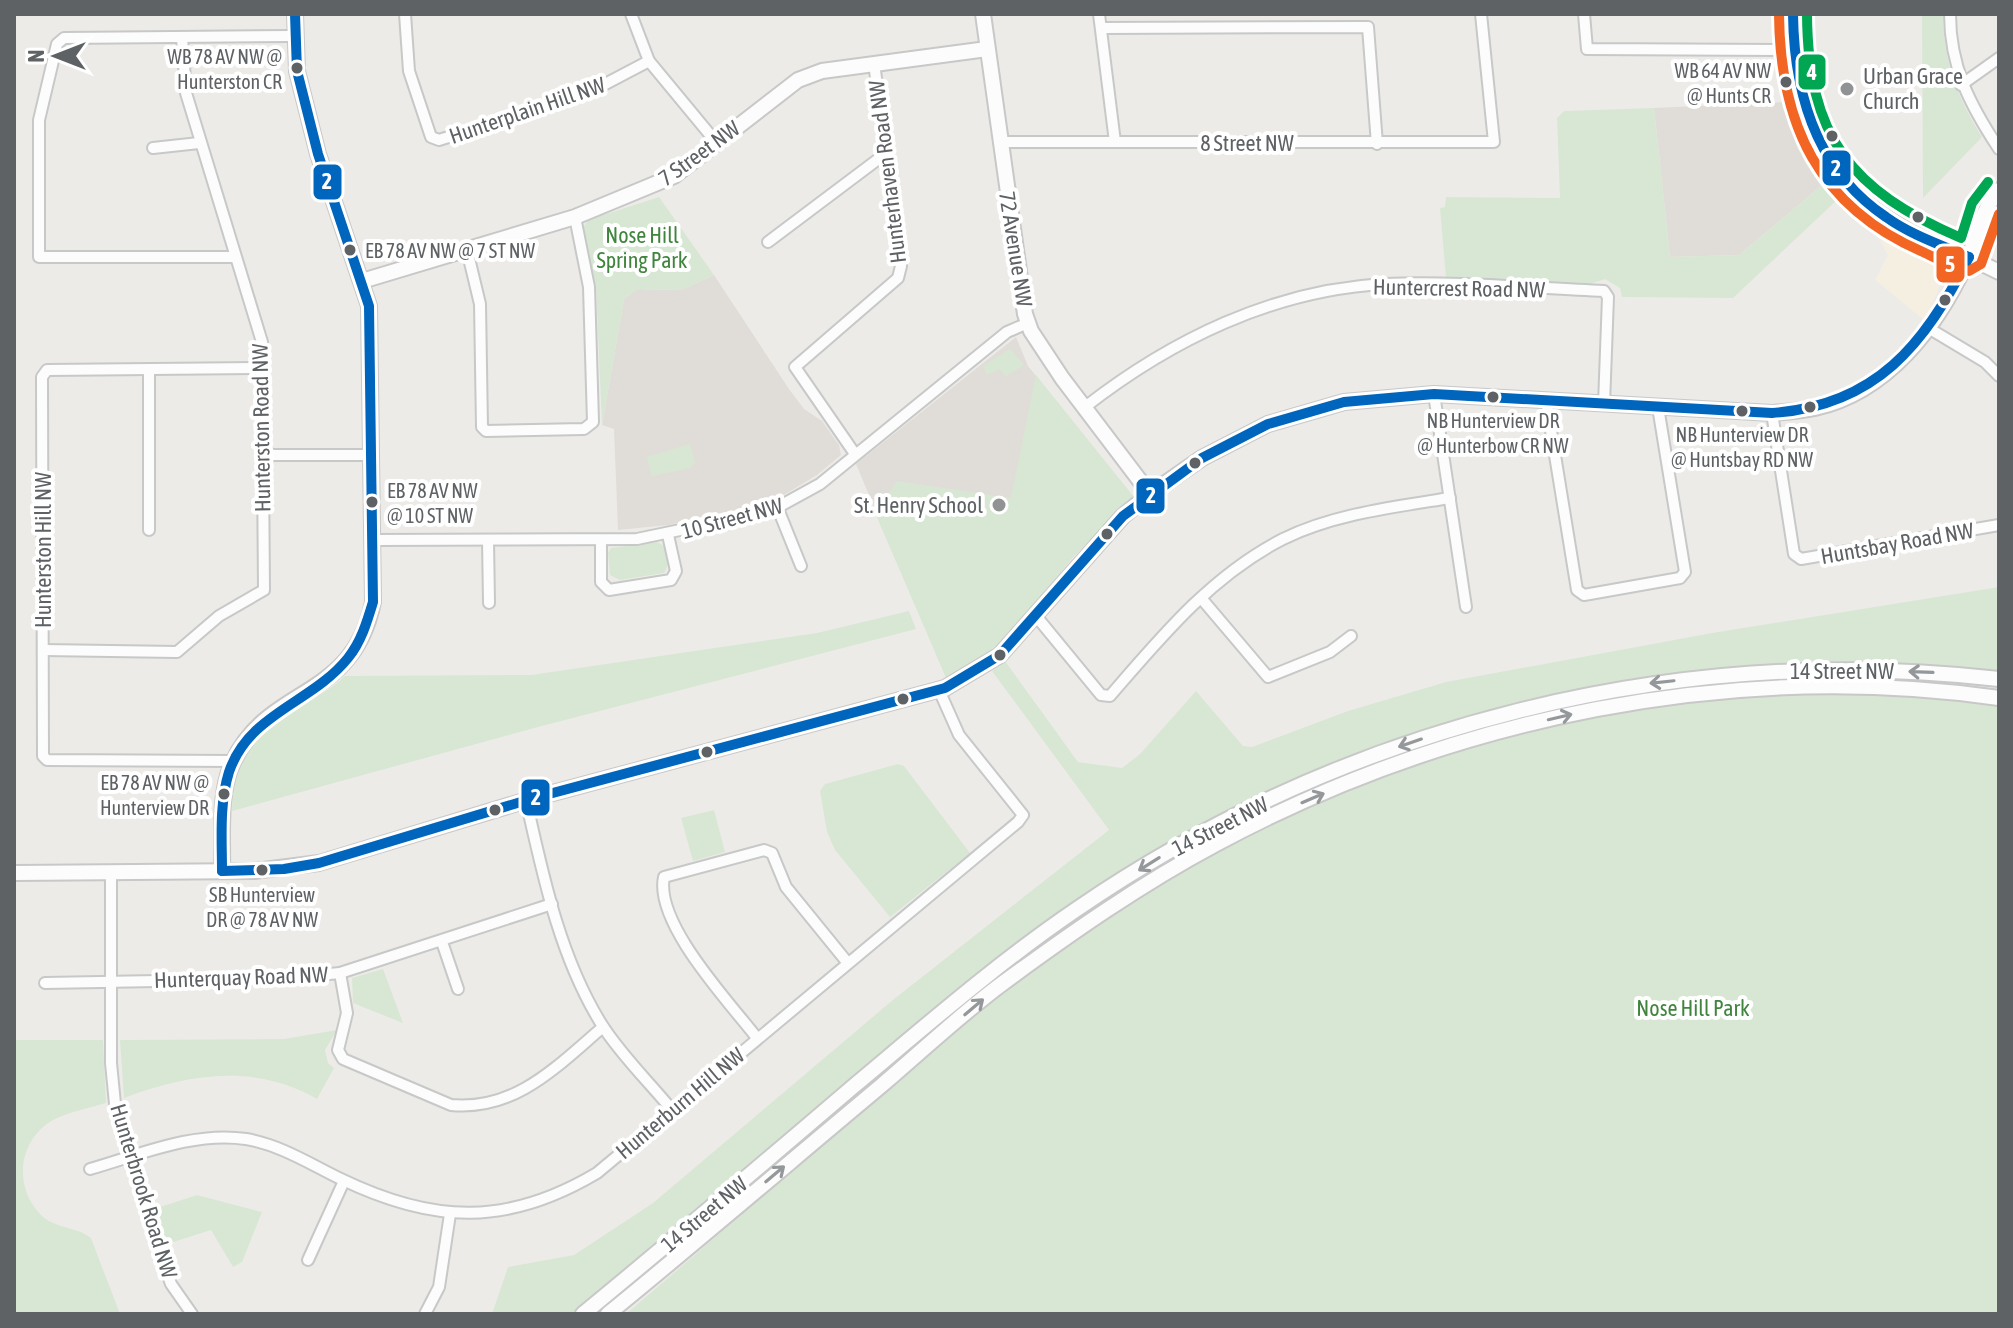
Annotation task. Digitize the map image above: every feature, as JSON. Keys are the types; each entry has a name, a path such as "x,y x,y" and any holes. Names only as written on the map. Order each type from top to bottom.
{"street":[{"path":"222,871 225,792 234,761 246,738 265,718 327,681 357,647 373,602 371,331 362,281 318,154 297,71 295,14"},
{"name":"Hunterplain Hill NW","path":"405,14 409,71 431,137 439,140 590,92 649,61"},
{"path":"631,14 649,61 716,142"},
{"name":"72 Avenue NW","path":"983,14 1016,267 1028,323 1048,357 1150,494"},
{"path":"1099,14 1115,142"},
{"name":"8 Street NW","path":"1001,142 1494,142 1481,14"},
{"path":"1584,14 1587,49 1793,50"},
{"path":"1793,14 1793,50 1804,112 1818,143 1839,175 1885,217 1999,272"},
{"path":"1950,14 1951,44 1961,85 1999,149"},
{"path":"1101,28 1368,27 1377,144"},
{"path":"235,257 39,257 39,120 57,44 64,38 294,36"},
{"name":"Hunterston Road NW","path":"44,650 177,652 219,616 264,590 262,342 199,143 186,93 182,38"},
{"name":"7 Street NW","path":"362,281 575,217 674,176 798,80 822,71 987,49"},
{"path":"1961,85 1999,58"},
{"name":"Hunterhaven Road NW","path":"855,454 795,367 898,278 901,266 874,63"},
{"path":"153,148 199,143"},
{"path":"768,242 885,154"},
{"path":"14,873 254,871 319,863 526,800 939,690 983,668 1036,616 1123,516 1150,494 1202,458 1268,424 1344,402 1434,394 1772,413 1817,408 1867,384 1902,360 1930,329 1969,257 1985,209 1999,190"},
{"path":"467,250 480,304 482,427 486,431 584,429 593,422 589,287 575,217"},
{"name":"Huntercrest Road NW","path":"1085,407 1128,374 1181,342 1243,315 1316,293 1384,284 1604,291 1608,297 1604,404"},
{"name":"10 Street NW","path":"374,540 601,540 668,535 778,509 804,496 1007,332 1028,323"},
{"path":"1930,329 1985,362 1999,376"},
{"name":"Hunterston Hill NW","path":"234,761 47,760 43,756 44,372 262,368"},
{"path":"149,369 149,530"},
{"path":"1434,394 1466,607"},
{"path":"1546,400 1577,590 1584,595 1680,578 1685,572 1658,407"},
{"name":"Huntsbay Road NW","path":"1772,413 1794,554 1801,559 1999,525"},
{"path":"262,455 373,455"},
{"path":"1036,616 1101,695 1110,696 1201,598 1243,563 1284,538 1363,513 1450,498"},
{"path":"778,509 801,566"},
{"path":"601,540 601,582 609,590 671,580 676,571 668,535"},
{"path":"488,540 489,603"},
{"path":"1201,598 1268,677 1330,652 1351,636"},
{"name":"14 Street NW","path":"583,1314 983,977 1078,908 1164,855 1248,809 1361,760 1448,730 1512,711 1632,685 1752,672 1825,669 1939,673 1999,679"},
{"name":"14 Street NW","path":"608,1314 999,986 1156,879 1213,845 1287,809 1456,744 1562,716 1685,694 1831,686 1937,690 1999,698"},
{"name":"Hunterburn Hill NW","path":"90,1169 182,1143 243,1139 292,1154 344,1181 398,1202 450,1214 501,1212 533,1205 566,1191 597,1173 847,962 977,858 1023,815 959,735 939,690"},
{"path":"526,800 552,904 580,985 603,1027 672,1110"},
{"path":"757,1038 686,945 671,914 662,884 664,877 764,850 772,853 786,887 847,962"},
{"name":"Hunterbrook Road NW","path":"111,871 113,1086 131,1157 171,1284 192,1314"},
{"name":"Hunterquay Road NW","path":"45,983 277,979 340,973 552,904"},
{"path":"442,942 458,989"},
{"path":"340,973 347,1013 338,1050 343,1059 451,1105 470,1106 515,1096 543,1078 603,1027"},
{"path":"308,1260 344,1181"},
{"path":"425,1314 439,1287 450,1214"}],"shaded area":[{"path":"1784,102 1798,149 1821,186 1739,255 1670,257 1654,108"},
{"path":"1872,226 1949,265 1925,321 1875,280 1888,255"},
{"path":"714,275 789,389 804,409 822,421 839,445 841,455 817,475 772,502 668,525 618,530 614,429 602,425 624,299 638,289 681,290"},
{"name":"St. Henry School","path":"1016,337 1028,366 1133,496 1074,556 1016,627 947,680 856,464"}],"green space":[{"path":"1922,14 1943,14 1949,63 1966,108 1982,137 1923,198"},
{"path":"1654,108 1670,257 1739,255 1821,186 1798,149 1789,119 1801,149 1837,200 1733,298 1622,297 1620,288 1605,279 1587,285 1446,278 1440,208 1445,207 1446,197 1560,198 1557,118 1564,111"},
{"name":"Nose Hill Spring Park","path":"659,197 714,275 681,290 638,289 624,299 602,425 596,287 583,228 588,220"},
{"path":"1010,349 1024,365 1006,376 999,369 987,375 983,366"},
{"name":"St. Henry School","path":"1036,375 1133,496 1074,556 999,646 947,680 875,513 897,481 1011,498"},
{"path":"690,444 695,463 690,468 652,476 647,457"},
{"path":"657,542 668,555 664,573 620,580 610,575 608,553 611,548"},
{"path":"1999,587 1999,674 1909,667 1820,665 1733,669 1646,679 1561,695 1476,717 1391,744 1247,804 1132,865 1012,948 885,1049 574,1314 492,1314 508,1267 574,1255 653,1203 894,999 1109,830 992,671 1005,661 1078,762 1122,768 1140,754 1196,691 1243,746 1252,747 1348,711 1446,682 1712,633"},
{"path":"909,611 916,629 538,727 232,811 241,765 256,739 278,718 345,676 531,675 817,633"},
{"name":"Nose Hill Park","path":"1815,691 1886,693 1999,705 1999,1314 626,1314 1004,990 1136,900 1256,833 1382,777 1514,734 1626,711"},
{"path":"898,764 904,766 970,853 890,917 835,850 827,832 820,791 825,784"},
{"path":"714,810 725,852 693,861 681,818"},
{"path":"383,969 403,1023 353,1003 352,978"},
{"path":"337,1030 325,1050 328,1063 334,1068 317,1099 270,1080 221,1076 172,1083 124,1098 120,1040 284,1039"},
{"path":"14,1040 103,1040 106,1103 59,1117 41,1129 26,1151 23,1178 32,1204 41,1215 91,1238 120,1314 14,1314"},
{"path":"197,1195 262,1212 242,1262 233,1267 211,1230 164,1245 154,1209"}],"transit line":[{"name":"2","path":"222,871 224,796 229,772 238,752 266,722 317,686 348,658 360,639 373,602 369,306 318,154 297,71 295,14"},
{"name":"5","path":"1779,14 1781,54 1797,126 1812,157 1832,186 1856,211 1887,233 1969,271 1981,264 1999,214"},
{"name":"2","path":"1793,14 1794,44 1804,101 1826,153 1842,177 1886,217 1926,239 1969,257"},
{"name":"4","path":"1807,14 1809,57 1816,94 1827,126 1843,154 1864,178 1890,200 1961,238 1972,203 1988,182"},
{"name":"2","path":"222,871 284,869 319,863 534,798 945,688 1000,655 1123,516 1202,458 1268,424 1344,402 1434,394 1772,413 1808,408 1840,398 1868,384 1893,365 1914,343 1934,318 1969,257"}],"place":[{"name":"WB 78 AV NW @ Hunterston CR","path":"297,68"},
{"name":"WB 64 AV NW @ Hunts CR","path":"1786,82"},
{"name":"Urban Grace Church","path":"1847,89"},
{"name":"EB 78 AV NW @ 7 ST NW","path":"350,250"},
{"name":"NB Hunterview DR @ Hunterbow CR NW","path":"1493,397"},
{"name":"NB Hunterview DR @ Huntsbay RD NW","path":"1742,411"},
{"name":"EB 78 AV NW @ 10 ST NW","path":"372,502"},
{"name":"St. Henry School","path":"999,505"},
{"name":"EB 78 AV NW @ Hunterview DR","path":"224,794"},
{"name":"SB Hunterview DR @ 78 AV NW","path":"262,870"}]}
